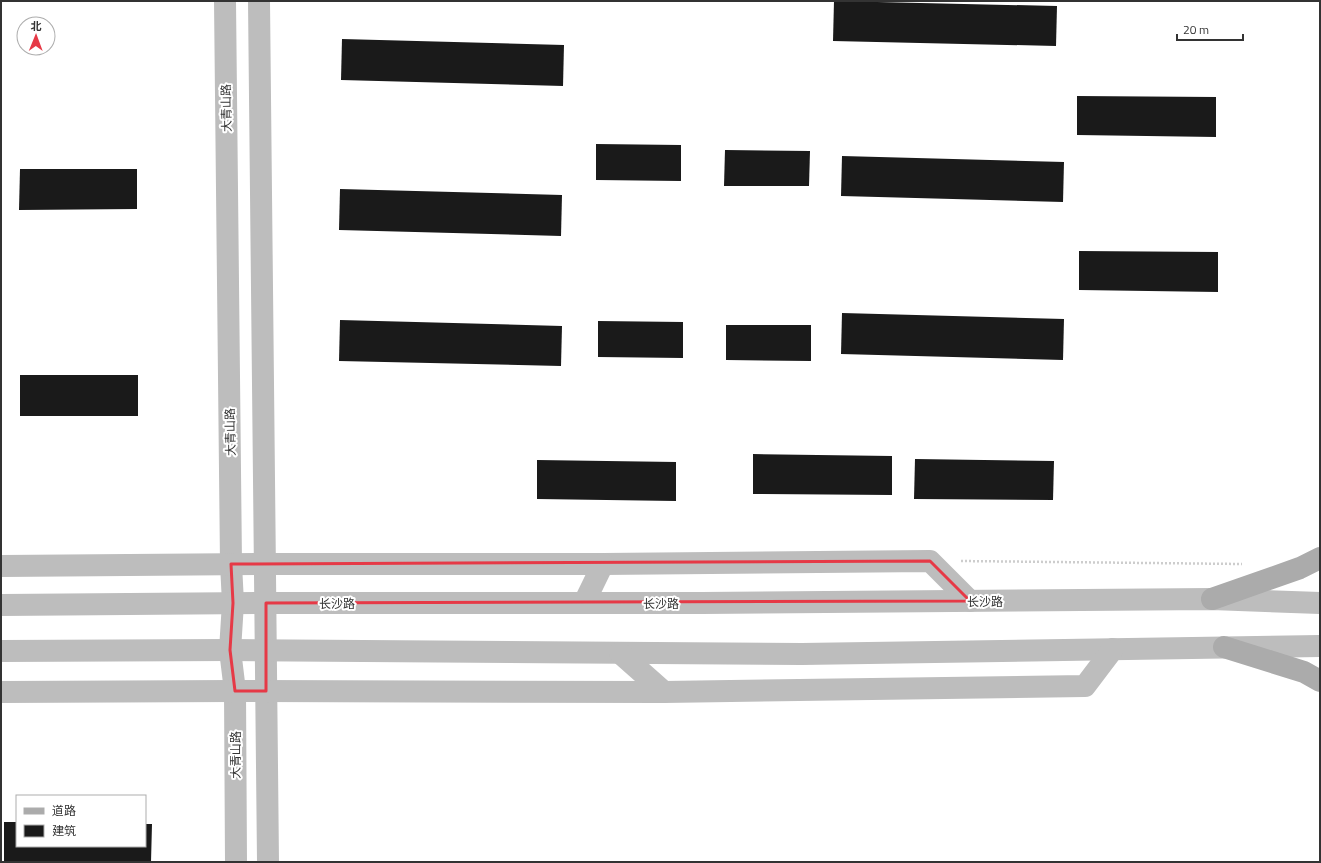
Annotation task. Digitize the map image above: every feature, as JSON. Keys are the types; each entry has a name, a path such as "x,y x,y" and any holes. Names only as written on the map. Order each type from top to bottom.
{"main road":[{"path":"1212,599 1300,568 1320,558"},
{"path":"1224,647 1304,672 1320,681"}],"street":[{"name":"大青山路","path":"225,1 231,564 233,603 230,650 235,691 236,862"},
{"path":"259,1 268,862"},
{"path":"1,566 231,564 603,564 930,561 970,601"},
{"path":"584,603 603,564"},
{"name":"长沙路","path":"1,605 1212,599 1320,603"},
{"path":"1,651 230,650 802,654 1320,646"},
{"path":"1,692 664,692 1085,686 1113,649"},
{"path":"620,653 664,692"}],"path":[{"path":"930,561 1246,564"}],"highlighted area":[{"path":"930,561 970,601 266,603 266,691 235,691 230,650 233,603 231,564"}],"building":[{"path":"834,1 1057,6 1056,46 833,41"},
{"path":"342,39 564,45 563,86 341,80"},
{"path":"1077,96 1216,97 1216,137 1077,135"},
{"path":"596,144 681,145 681,181 596,180"},
{"path":"725,150 810,151 809,186 724,186"},
{"path":"842,156 1064,162 1063,202 841,196"},
{"path":"20,169 137,169 137,209 19,210"},
{"path":"340,189 562,195 561,236 339,230"},
{"path":"1079,251 1218,252 1218,292 1079,290"},
{"path":"842,313 1064,319 1063,360 841,354"},
{"path":"340,320 562,326 561,366 339,361"},
{"path":"598,321 683,322 683,358 598,357"},
{"path":"726,325 811,325 811,361 726,360"},
{"path":"20,375 138,375 138,416 20,416"},
{"path":"753,454 892,456 892,495 753,494"},
{"path":"915,459 1054,461 1053,500 914,499"},
{"path":"537,460 676,462 676,501 537,499"},
{"path":"4,822 16,822 16,847 146,847 146,824 152,824 151,862 4,861"}]}
